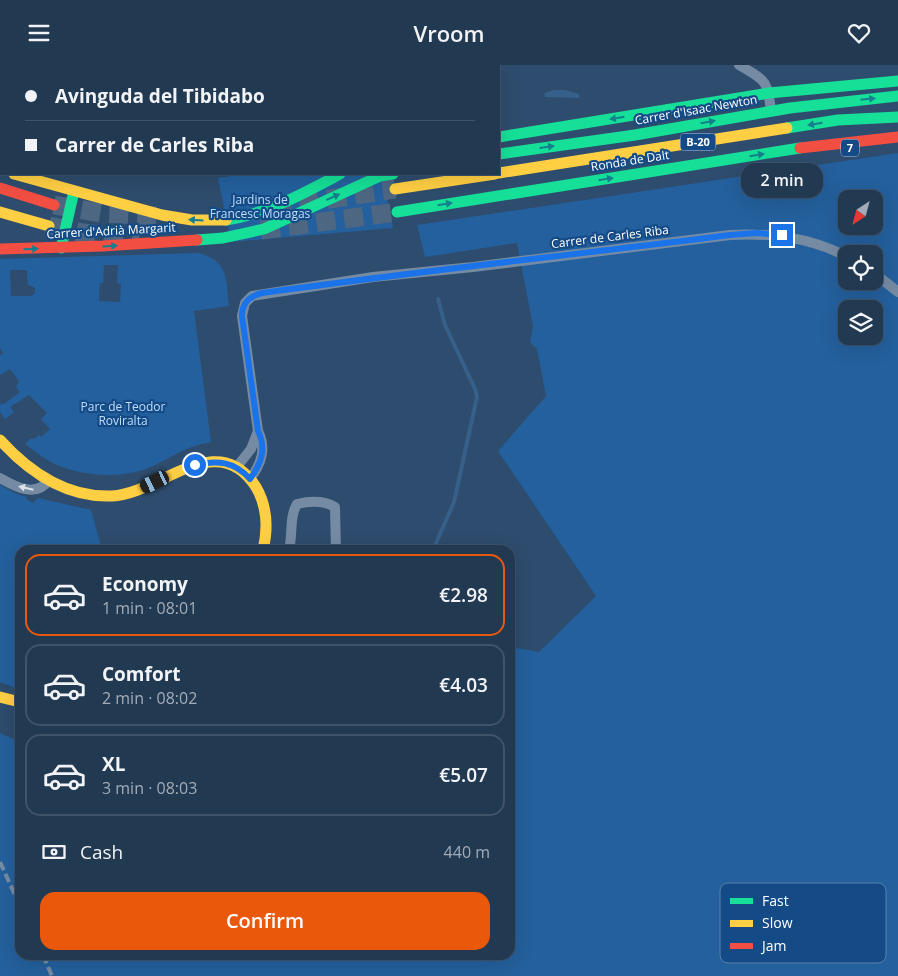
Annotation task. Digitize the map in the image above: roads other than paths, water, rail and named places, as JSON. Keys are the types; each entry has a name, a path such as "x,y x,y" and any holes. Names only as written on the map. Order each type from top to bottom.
{"main road":[{"name":"Carrer d'Isaac Newton","path":"500,137 768,93 898,81"},
{"name":"Carrer d'Isaac Newton","path":"500,154 635,135 771,111 898,96"},
{"name":"Ronda de Dalt","path":"500,173 838,120 898,117"},
{"name":"Ronda de Dalt","path":"397,212 802,148 898,137"},
{"name":"7","path":"802,148 898,149"},
{"path":"18,175 157,214 195,220 222,220 271,209 338,175"},
{"name":"Carrer d'Adrià Margarit","path":"0,249 61,248 223,238 264,229 375,179 389,175"},
{"path":"395,189 488,175"},
{"path":"0,188 54,205"},
{"path":"61,248 74,191"},
{"path":"0,212 49,226"},
{"path":"0,440 19,459 50,480 77,493 100,496 120,496 131,493 195,465 220,462 236,467 250,479 258,490 266,519 263,545"},
{"path":"2,696 15,700"}],"street":[{"path":"739,65 763,80 768,93 771,111"},
{"name":"Carrer de Carles Riba","path":"258,431 242,316 245,303 257,294 374,277 747,234 769,234 800,239 838,253"},
{"path":"883,280 898,292"},
{"path":"236,467 251,449 258,431"},
{"path":"250,479 262,457 263,444 258,431"},
{"path":"0,478 32,490 40,489 50,480"},
{"path":"290,545 292,527 291,513 297,504 316,501 328,503 335,507 336,545"}],"waterway":[{"path":"435,545 454,502 477,397 445,325 438,299"}],"tunnel":[{"path":"272,208 395,189"},
{"path":"54,205 101,213 158,216"},
{"path":"261,230 397,212"},
{"path":"49,226 83,233 139,240"}],"railway":[{"path":"0,862 15,895"},
{"path":"45,960 52,976"}],"park label":[{"name":"Jardins de Francesc Moragas","path":"260,207"},
{"name":"Parc de Teodor Roviralta","path":"123,414"}]}
